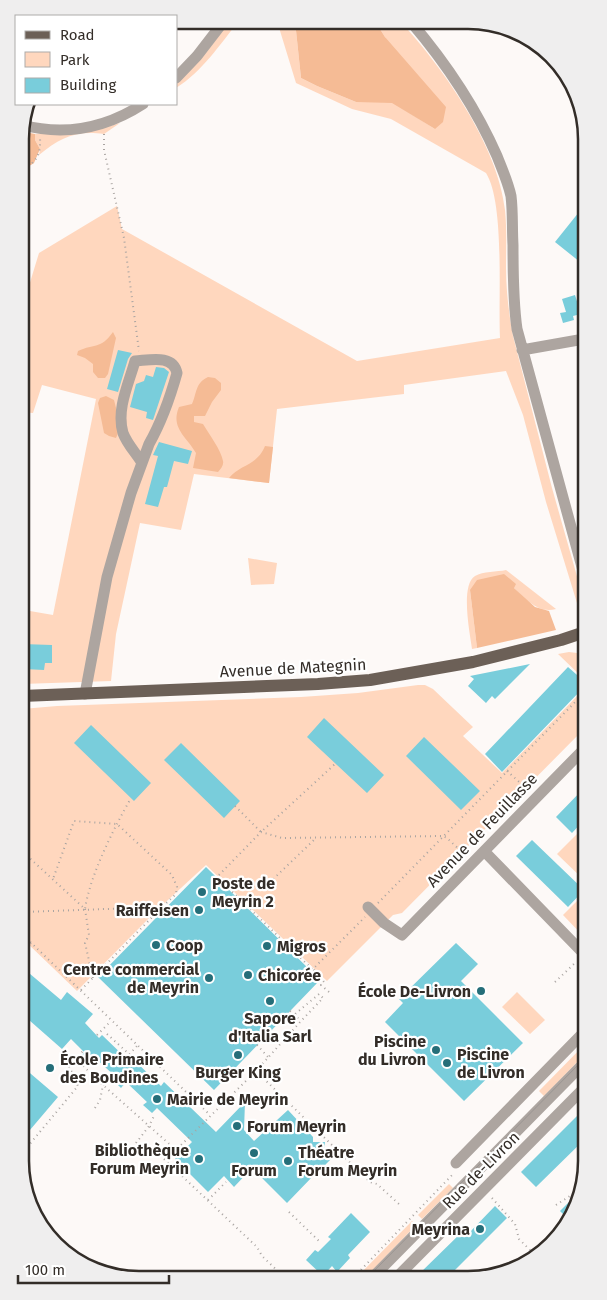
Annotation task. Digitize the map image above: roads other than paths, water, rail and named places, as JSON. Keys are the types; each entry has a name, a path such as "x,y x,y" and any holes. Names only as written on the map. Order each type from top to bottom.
{"main road":[{"name":"Avenue de Mategnin","path":"29,696 318,684 370,680 464,664 578,634"},
{"name":"Avenue de Mategnin","path":"562,640 578,644"}],"street":[{"path":"178,76 197,56 217,29"},
{"path":"417,29 449,70 463,93 486,133 508,184 512,215 514,297 517,329 578,553"},
{"path":"30,126 82,128 105,124 118,119 141,105"},
{"path":"522,350 578,340"},
{"path":"84,694 107,577 124,518 149,444 166,410 177,372 176,366 164,360 136,361 122,406 122,421 126,438 142,463"},
{"name":"Avenue de Feuillasse","path":"368,907 384,923 402,936 578,755"},
{"path":"485,852 578,954"},
{"name":"Rue de-Livron","path":"456,1163 578,1038"},
{"name":"Rue de-Livron","path":"378,1271 578,1069"},
{"name":"Rue de-Livron","path":"403,1271 578,1094"}],"tram line":[{"path":"374,1271 578,1065"}],"place":[{"name":"Poste de Meyrin 2","path":"202,892"},
{"name":"Raiffeisen","path":"199,910"},
{"name":"Coop","path":"156,945"},
{"name":"Migros","path":"267,946"},
{"name":"Chicorée","path":"248,975"},
{"name":"Centre commercial de Meyrin","path":"209,978"},
{"name":"École De-Livron","path":"481,991"},
{"name":"Sapore d'Italia Sarl","path":"270,1001"},
{"name":"Piscine du Livron","path":"436,1050"},
{"name":"Burger King","path":"238,1055"},
{"name":"Piscine de Livron","path":"447,1063"},
{"name":"École Primaire des Boudines","path":"50,1068"},
{"name":"Mairie de Meyrin","path":"157,1099"},
{"name":"Forum Meyrin","path":"237,1126"},
{"name":"Forum","path":"254,1153"},
{"name":"Bibliothèque Forum Meyrin","path":"199,1159"},
{"name":"Théatre Forum Meyrin","path":"288,1161"},
{"name":"Meyrina","path":"480,1229"}]}
